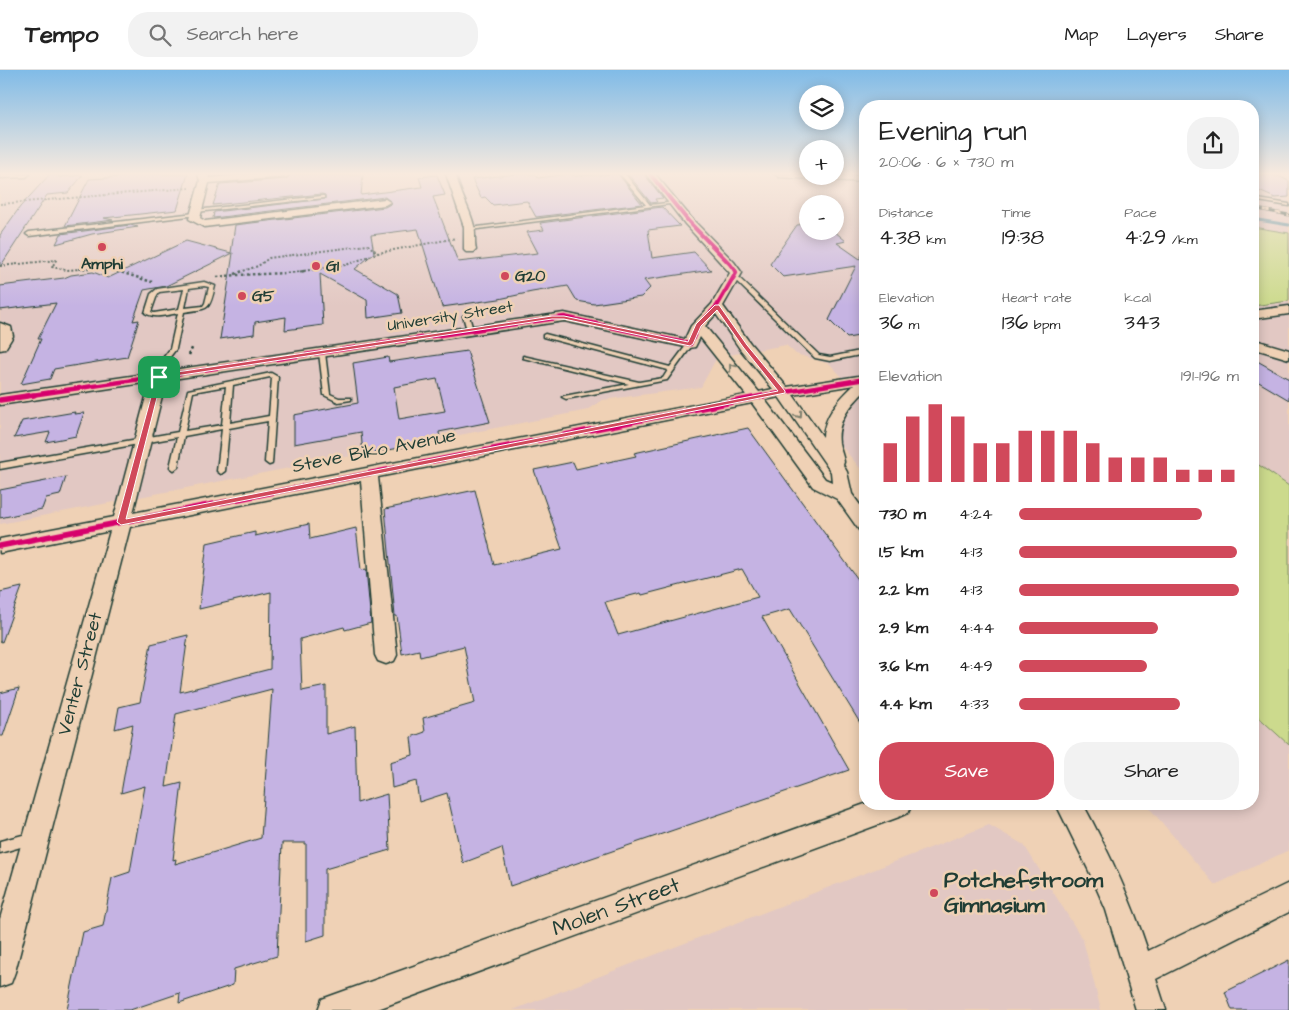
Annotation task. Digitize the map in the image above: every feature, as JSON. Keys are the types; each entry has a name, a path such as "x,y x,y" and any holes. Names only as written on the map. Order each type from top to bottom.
{"street":[{"path":"194,218 204,224 254,218"},
{"path":"464,218 469,232 470,250"},
{"path":"686,218 730,264 736,273 717,306 698,326 690,344"},
{"path":"717,306 745,346 783,392 839,472"},
{"path":"1259,314 1289,310"},
{"name":"University Street","path":"0,400 552,318 564,318 690,344"},
{"path":"698,326 756,398 819,483 842,495 859,517"},
{"path":"0,327 6,330 6,336 0,346"},
{"path":"1259,345 1289,356"},
{"name":"Venter Street","path":"0,972 144,440 159,377"},
{"name":"Steve Biko Avenue","path":"0,546 783,392 859,381"},
{"path":"842,495 839,472 830,438 834,420 859,388"},
{"path":"369,474 386,655"},
{"name":"Molen Street","path":"334,1010 883,810"},
{"path":"1072,810 1098,859 1120,909 1140,971 1150,1010"},
{"path":"1140,971 1289,897"}],"lane":[{"path":"29,234 157,218"},
{"path":"469,232 567,218"},
{"path":"735,277 817,357 830,359 859,353"},
{"path":"204,284 212,286 208,304 205,307 180,312 154,315 148,311 154,294 157,292 204,284"},
{"path":"159,377 164,362 173,349 187,286"},
{"path":"466,316 470,330"},
{"path":"545,336 671,370"},
{"path":"566,397 642,386 665,379 690,344"},
{"path":"322,353 327,395 338,400 349,398"},
{"path":"525,357 642,386"},
{"path":"174,467 190,391 273,375 275,377 269,462"},
{"path":"221,471 230,383"},
{"path":"0,466 272,418"},
{"path":"0,847 36,837"}],"path":[{"path":"212,278 232,275 278,275 346,265 378,253 469,232"},
{"path":"232,275 258,266 269,258 368,245 378,253"},
{"path":"0,266 56,260 52,268 66,270 104,267 157,283"},
{"path":"189,355 193,346"}],"shaded area":[{"path":"0,218 799,218 799,240 844,240 844,218 859,218 859,395 830,364 796,354 786,345 717,357 701,387 602,400 588,410 0,524"},
{"path":"1259,218 1289,218 1289,850 1215,885 1151,810 1259,810"},
{"path":"859,397 859,467 833,436"},
{"name":"Potchefstroom Gimnasium","path":"989,825 1024,845 1083,940 1101,1010 513,1010"}],"green space":[{"path":"1259,228 1289,233 1289,301 1259,305"},
{"path":"1259,465 1289,486 1289,745 1259,718"}],"building":[{"path":"12,218 32,218 0,267 0,235"},
{"path":"69,218 105,218 113,220 65,226"},
{"path":"294,218 441,218 458,262 538,253 527,232 544,230 540,223 579,218 672,218 680,226 648,230 652,258 694,252 711,270 644,280 650,288 641,297 594,304 577,301 568,286 442,307 418,229 371,235 374,253 355,269 398,294 402,313 368,318 367,300 320,274 323,325 285,330 286,317 255,322 254,334 220,339 233,253 166,286 144,290 133,321 139,320 127,357 54,369 50,379 21,384 41,339 38,339 56,303 0,310 0,286 64,278 71,275 93,272 108,278 186,241 231,253 235,225"},
{"path":"130,225 138,227 92,234 56,244 61,234"},
{"path":"797,225 799,225 799,240 844,239 846,241 837,243 859,258 859,336 847,338 829,320 856,266 783,277 770,264"},
{"path":"467,351 490,422 439,432 440,440 363,455 361,432 294,444 294,415 358,403 353,363 388,357 389,362","holes":["437,379 445,411 399,419 394,387"]},
{"path":"1259,362 1289,379 1289,400 1259,382"},
{"path":"75,412 74,414 84,413 76,436 46,442 50,432 14,438 22,421"},
{"path":"748,428 859,581 859,721 790,609 762,617 849,770 510,886 502,848 463,863 447,793 419,802 416,781 392,788 390,762 413,755 411,737 425,732 423,718 475,703 464,646 420,657 419,650 402,654 397,616 395,616 385,509 475,490 494,565 562,549 534,470 573,462 576,469 636,456 634,453","holes":["742,569 758,597 618,635 605,602 641,593 642,595"]},
{"path":"66,477 60,495 46,498 42,509 0,518 0,490"},
{"path":"309,524 310,539 356,528 361,570 366,569 371,623 345,630 344,627 300,639 302,691 326,686 326,734 355,726 357,803 387,794 390,850 325,869 325,935 306,941 306,843 282,843 277,956 234,969 233,985 179,1003 180,993 130,1010 67,1010 83,932 103,926 112,878 130,872 145,786 121,793 133,724 115,729 119,707 140,702 151,644 188,635 180,692 270,669 271,592 199,609 207,543 255,532 255,536","holes":["272,689 261,838 175,864 176,859 173,860 182,783 166,787 176,714"]},
{"path":"22,587 2,642 0,641 0,592"},
{"path":"19,688 3,736 0,736 0,693"},
{"path":"1289,960 1289,1010 1232,1010 1225,992"}],"waterway":[{"path":"1259,220 1289,225"}],"cycle path":[{"path":"0,400 564,317 690,344 698,326 717,306 736,273 730,264 686,218"},
{"path":"0,546 783,392 859,380"}],"place":[{"name":"Amphi","path":"102,247"},
{"name":"G1","path":"316,266"},
{"name":"G20","path":"505,276"},
{"name":"G5","path":"242,296"},
{"name":"Potchefstroom Gimnasium","path":"934,893"}],"route":[{"path":"717,306 745,346 783,392 121,522 159,377 552,318 564,318 690,344 698,326 717,306"}]}
